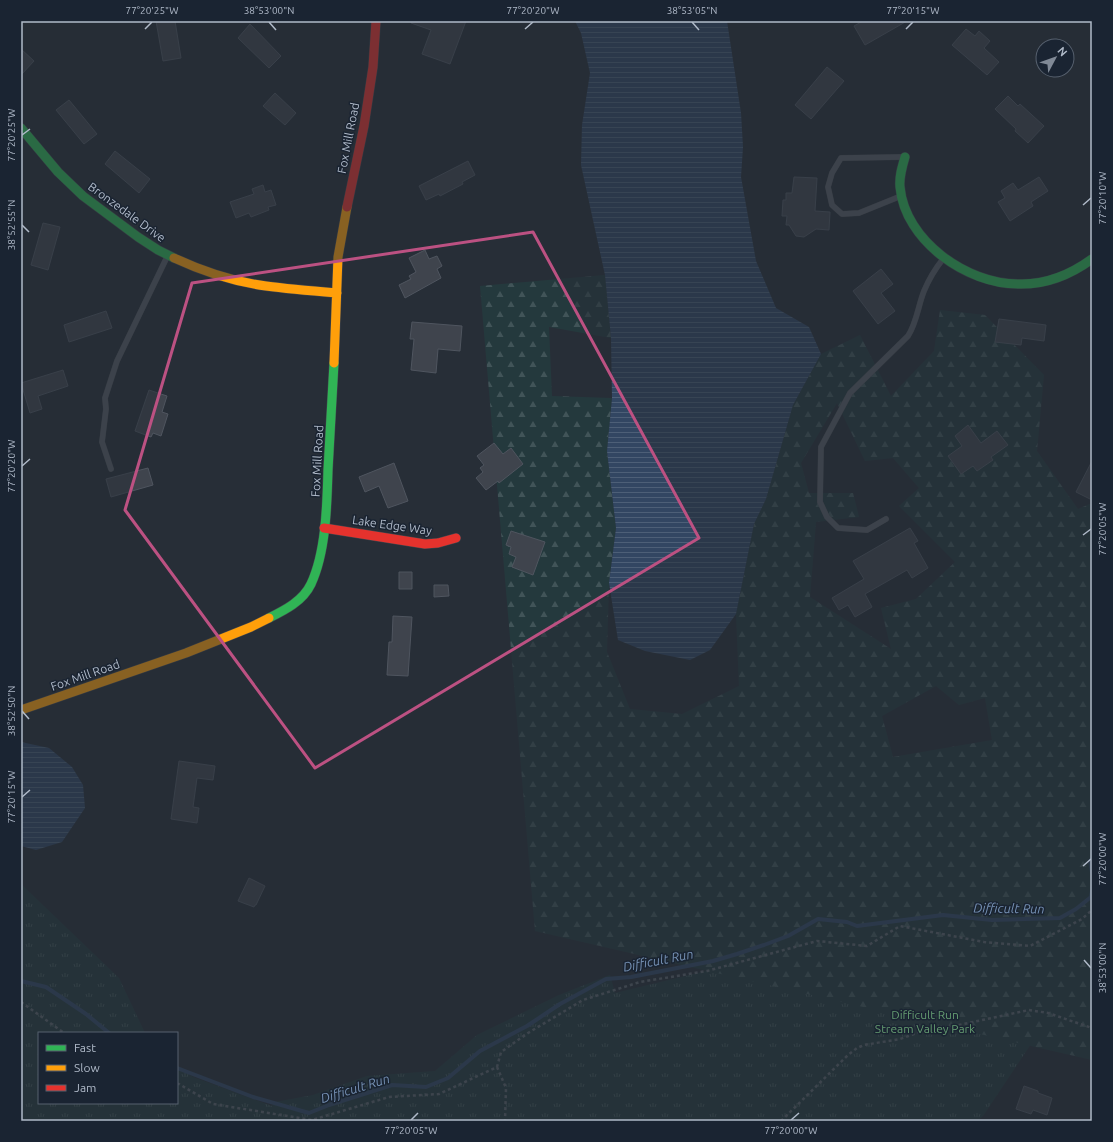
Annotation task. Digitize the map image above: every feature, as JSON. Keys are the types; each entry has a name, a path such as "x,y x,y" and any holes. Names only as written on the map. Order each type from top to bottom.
{"main road":[{"name":"Fox Mill Road","path":"21,710 186,653 251,627 288,608 300,598 311,585 321,555 324,528 328,476 338,257 351,182 364,126 373,67 376,21"},
{"name":"Bronzedale Drive","path":"21,128 58,172 83,196 138,237 168,254 222,276 244,282 265,286 337,293"},
{"path":"905,157 900,183 901,196 906,211 926,243 943,259 955,267 978,277 1001,283 1025,284 1038,283 1060,277 1092,259"},
{"name":"Lake Edge Way","path":"324,528 425,544 438,543 456,538"}],"lane":[{"path":"901,196 859,212 842,214 832,205 828,186 832,173 841,158 905,157"},
{"path":"111,469 102,442 106,409 105,398 118,361 168,254"},
{"path":"886,519 867,530 838,528 828,517 820,502 821,447 850,393 908,336 913,328 924,292 935,269 943,259"}],"path":[{"path":"505,1121 506,1088 497,1067 501,1052 528,1033 583,1000 640,982 707,971 817,941 867,946 900,926 984,942 1030,946 1082,919 1092,910"},
{"path":"21,1002 63,1032"},
{"path":"781,1121 848,1055 864,1045 900,1039 923,1031 1029,1010 1048,1013 1092,1028"},
{"path":"178,1084 213,1104 312,1120 389,1097 439,1094 497,1067"}],"highlighted area":[{"path":"533,232 699,538 315,768 125,510 192,283"}],"green space":[{"path":"605,275 611,338 549,327 552,396 612,398 607,451 616,528 609,583 607,652 630,709 682,714 739,686 736,614 754,524 766,499 793,405 821,354 860,335 891,396 934,351 940,310 985,315 1044,375 1037,451 1078,509 1092,503 1092,1060 535,931 480,286","holes":["837,403 865,461 893,458 919,488 899,506 955,562 916,599 881,608 891,649 810,597 816,522 859,517 853,493 809,493 801,463","936,686 959,705 985,698 992,740 893,757 882,716"]},
{"name":"Difficult Run Stream Valley Park","path":"1092,878 1037,1035 983,1116 977,1121 21,1121 21,884 119,978 145,1032 38,1032 38,1104 178,1104 178,1068 193,1077 272,1106 275,1102 313,1095 367,1076 435,1071 477,1035 559,995 610,975 615,993"}],"water":[{"path":"575,21 727,21 741,113 743,147 741,177 756,261 776,308 809,327 821,354 793,405 766,499 754,524 736,614 710,650 690,660 645,651 618,640 609,583 616,528 607,451 612,398 611,338 605,275 581,165 582,125 590,73 581,33"},
{"path":"21,742 49,748 72,767 83,785 85,808 62,842 36,850 21,846"}],"building":[{"path":"156,21 175,21 181,58 163,61"},
{"path":"411,21 466,21 450,64 422,54 431,30 411,23"},
{"path":"863,21 907,21 865,45 854,26"},
{"path":"250,24 281,56 269,68 238,38"},
{"path":"966,29 975,36 979,31 990,41 984,48 999,62 987,75 952,45"},
{"path":"21,49 34,61 21,75"},
{"path":"827,67 844,81 811,119 795,105"},
{"path":"275,93 296,113 285,125 263,106"},
{"path":"1008,96 1018,106 1020,104 1044,126 1028,143 995,109"},
{"path":"69,100 97,134 84,144 56,110"},
{"path":"115,151 150,179 139,193 105,164"},
{"path":"468,161 475,175 462,182 463,184 440,196 439,194 426,200 419,186"},
{"path":"794,177 817,178 815,211 830,212 829,230 816,229 804,237 796,236 789,225 786,225 787,216 782,216 783,200 786,200 786,193 792,193"},
{"path":"1039,177 1048,191 1031,202 1033,206 1010,221 998,202 1005,198 1001,191 1013,183 1018,190"},
{"path":"263,185 265,192 271,190 276,205 268,207 269,210 251,217 249,213 236,218 230,202 254,194 252,189"},
{"path":"43,223 60,227 48,270 31,265"},
{"path":"425,250 429,259 437,256 442,266 437,269 441,278 405,298 399,285 411,279 409,276 416,272 409,258"},
{"path":"881,269 893,284 881,293 895,311 878,324 853,291"},
{"path":"106,311 112,328 69,342 64,325"},
{"path":"999,319 1046,325 1044,341 1022,338 1021,345 995,342"},
{"path":"412,322 462,326 460,351 438,349 436,373 411,370 414,339 410,339"},
{"path":"63,370 68,386 38,396 42,409 30,413 21,383"},
{"path":"149,390 167,396 162,412 168,414 161,436 153,433 151,437 135,431"},
{"path":"968,425 981,443 997,431 1008,445 991,457 993,460 977,471 973,466 961,474 948,456 962,446 955,436"},
{"path":"494,443 503,454 511,448 523,464 499,483 498,481 486,490 476,478 483,472 480,468 484,465 477,456"},
{"path":"1092,461 1092,500 1076,492"},
{"path":"394,463 408,501 388,508 379,486 365,492 359,477"},
{"path":"148,468 153,485 111,497 106,479"},
{"path":"910,528 918,541 914,543 928,568 912,578 907,570 865,594 872,607 855,617 848,605 839,610 832,598 864,579 853,561"},
{"path":"511,531 545,542 533,575 512,567 516,557 509,554 511,547 506,545"},
{"path":"399,572 412,572 412,589 399,589"},
{"path":"434,585 448,585 449,596 434,597"},
{"path":"393,616 412,617 408,676 387,675 389,642 392,642"},
{"path":"179,761 215,766 213,780 197,778 193,807 199,808 197,823 171,819"},
{"path":"249,878 265,886 254,907 238,901"},
{"path":"1024,1086 1052,1098 1047,1115 1033,1110 1031,1114 1016,1109"}],"waterway":[{"name":"Difficult Run","path":"1092,859 1090,861 1092,872"},
{"name":"Difficult Run","path":"178,1068 253,1097 309,1113 392,1085 426,1087 448,1078 480,1051 527,1026 560,1004 606,979 631,977 713,961 788,936 818,919 847,922 857,926 943,915 992,920 1060,918 1076,909 1091,897 1092,891"},
{"name":"Difficult Run","path":"21,981 46,987 86,1014 108,1032"}],"traffic: fast":[{"path":"21,128 58,172 83,196 138,237 174,258"},
{"path":"905,157 900,176 900,187 904,207 913,225 926,241 942,256 960,268 998,282 1028,284 1057,278 1075,270 1092,259"},
{"path":"269,618 287,608 308,590 320,558 325,528 334,363"}],"traffic: slow":[{"path":"334,363 338,257 347,207"},
{"path":"174,258 207,272 242,282 337,293"},
{"path":"21,710 186,653 251,627 269,618"}],"traffic: jam":[{"path":"347,207 364,126 373,67 376,21"},
{"path":"324,528 425,544 438,543 456,538"}]}
